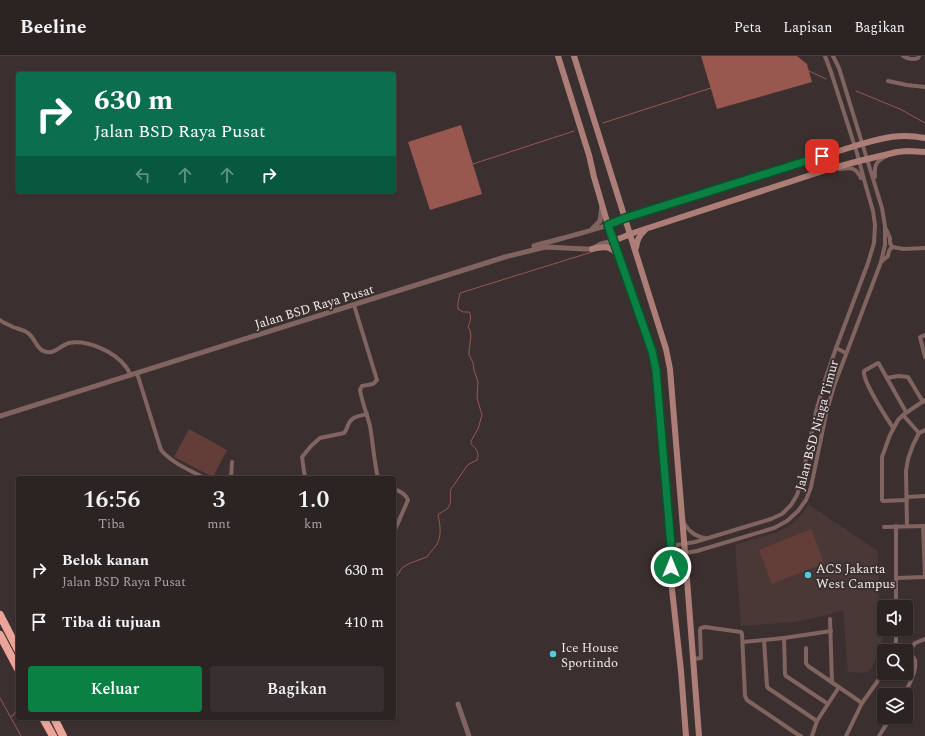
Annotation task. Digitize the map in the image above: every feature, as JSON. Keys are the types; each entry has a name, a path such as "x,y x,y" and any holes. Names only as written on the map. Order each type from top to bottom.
{"highway":[{"path":"0,615 16,646"},
{"path":"0,635 16,665"},
{"path":"44,720 53,736"},
{"path":"55,720 63,736"}],"main road":[{"path":"558,56 589,154 602,206 652,351 656,370 672,555 671,580 681,671 686,736"},
{"path":"574,56 666,348 670,369 699,736"},
{"path":"608,225 625,218 863,143 887,137 914,136 925,138"},
{"path":"613,241 630,234 826,170 897,152 925,152"},
{"path":"620,202 630,212 641,213"},
{"path":"636,253 637,242 640,235 646,229"},
{"path":"592,249 605,246 611,248 616,251 620,259"},
{"path":"672,555 685,553"}],"street":[{"name":"Jalan BSD Niaga Timur","path":"671,546 695,542 771,519 782,514 791,505 797,495 801,483 824,383 868,263 874,243 875,225 873,211 864,183 855,146 831,72 824,56"},
{"name":"Jalan BSD Niaga Timur","path":"685,553 697,551 774,528 787,521 798,511 806,500 811,487 834,386 881,262 885,245 885,226 882,208 839,68 833,56"},
{"path":"903,56 915,59 920,56 925,59"},
{"path":"888,81 925,87"},
{"path":"875,183 874,168 876,163 880,159 897,152"},
{"path":"826,170 855,169 859,173 864,183"},
{"path":"590,231 600,221 602,206"},
{"path":"505,257 556,239 608,225"},
{"path":"885,226 892,247"},
{"path":"505,257 546,247 592,249 600,244 613,241"},
{"path":"892,247 904,249 925,248"},
{"path":"881,262 888,256 892,247"},
{"name":"Jalan BSD Raya Pusat","path":"0,416 505,257"},
{"path":"354,305 377,380 373,384 362,386 360,388 360,392 373,441 374,462 378,476"},
{"path":"0,320 27,333 42,351 47,353 67,344 73,343 83,343 110,352 127,368 130,375"},
{"path":"923,335 925,357"},
{"path":"836,348 846,353"},
{"path":"893,428 867,385 863,372 878,363 905,414 919,433"},
{"path":"137,373 161,450 176,462 200,476"},
{"path":"887,378 908,376 924,401 898,420 893,428 882,457 881,499 883,501 925,496"},
{"path":"305,476 302,457 311,446 320,438 344,433 355,416 367,414"},
{"path":"907,526 906,471 908,460 919,433 925,430"},
{"path":"231,476 232,462"},
{"path":"396,489 402,493 408,500 396,527"},
{"path":"683,521 688,529 698,537 708,538"},
{"path":"896,526 896,600"},
{"path":"884,527 924,526 925,577 896,578"},
{"path":"830,619 832,682"},
{"path":"693,660 701,658 701,628 705,627 741,632 745,696 747,700 801,736"},
{"path":"742,642 831,631"},
{"path":"784,638 786,676 828,704"},
{"path":"913,646 915,643 925,639"},
{"path":"764,640 768,688 817,721"},
{"path":"806,648 806,663 808,666 862,703"},
{"path":"913,654 917,660 917,664 913,679"},
{"path":"846,736 862,703 878,680"},
{"path":"812,736 817,721 839,687"},
{"path":"458,704 469,736"},
{"path":"879,736 887,724"}],"shaded area":[{"path":"701,56 797,56 807,64 812,82 717,109"},
{"path":"461,125 482,194 430,210 408,142"},
{"path":"189,429 227,450 214,476 174,457"},
{"name":"ACS Jakarta West Campus","path":"808,504 878,551 879,600 877,600 877,636 882,636 882,642 881,644 877,644 877,656 870,671 863,673 848,672 843,610 828,615 795,622 741,626 735,545 788,527 795,522 806,509"},
{"path":"811,529 824,563 772,584 759,550"}],"waterway":[{"path":"809,71 826,79"},
{"path":"603,123 711,88"},
{"path":"856,91 900,109 925,123"},
{"path":"473,164 574,131"},
{"path":"396,577 402,568 410,563 427,557 436,546 439,541 440,533 438,515 449,507 451,489 467,466 477,460 478,457 477,451 471,444 471,441 478,429 482,415 477,398 478,382 473,363 469,355 471,336 468,327 470,316 469,312 463,312 458,309 460,293 592,252"},
{"path":"0,698 21,736"},
{"path":"16,705 16,710"},
{"path":"11,716 13,716 16,710"}],"place":[{"name":"ACS Jakarta West Campus","path":"808,575"},
{"name":"Ice House Sportindo","path":"553,654"}],"route":[{"path":"671,567 672,555 656,370 652,351 608,225 625,218 822,156"}]}
